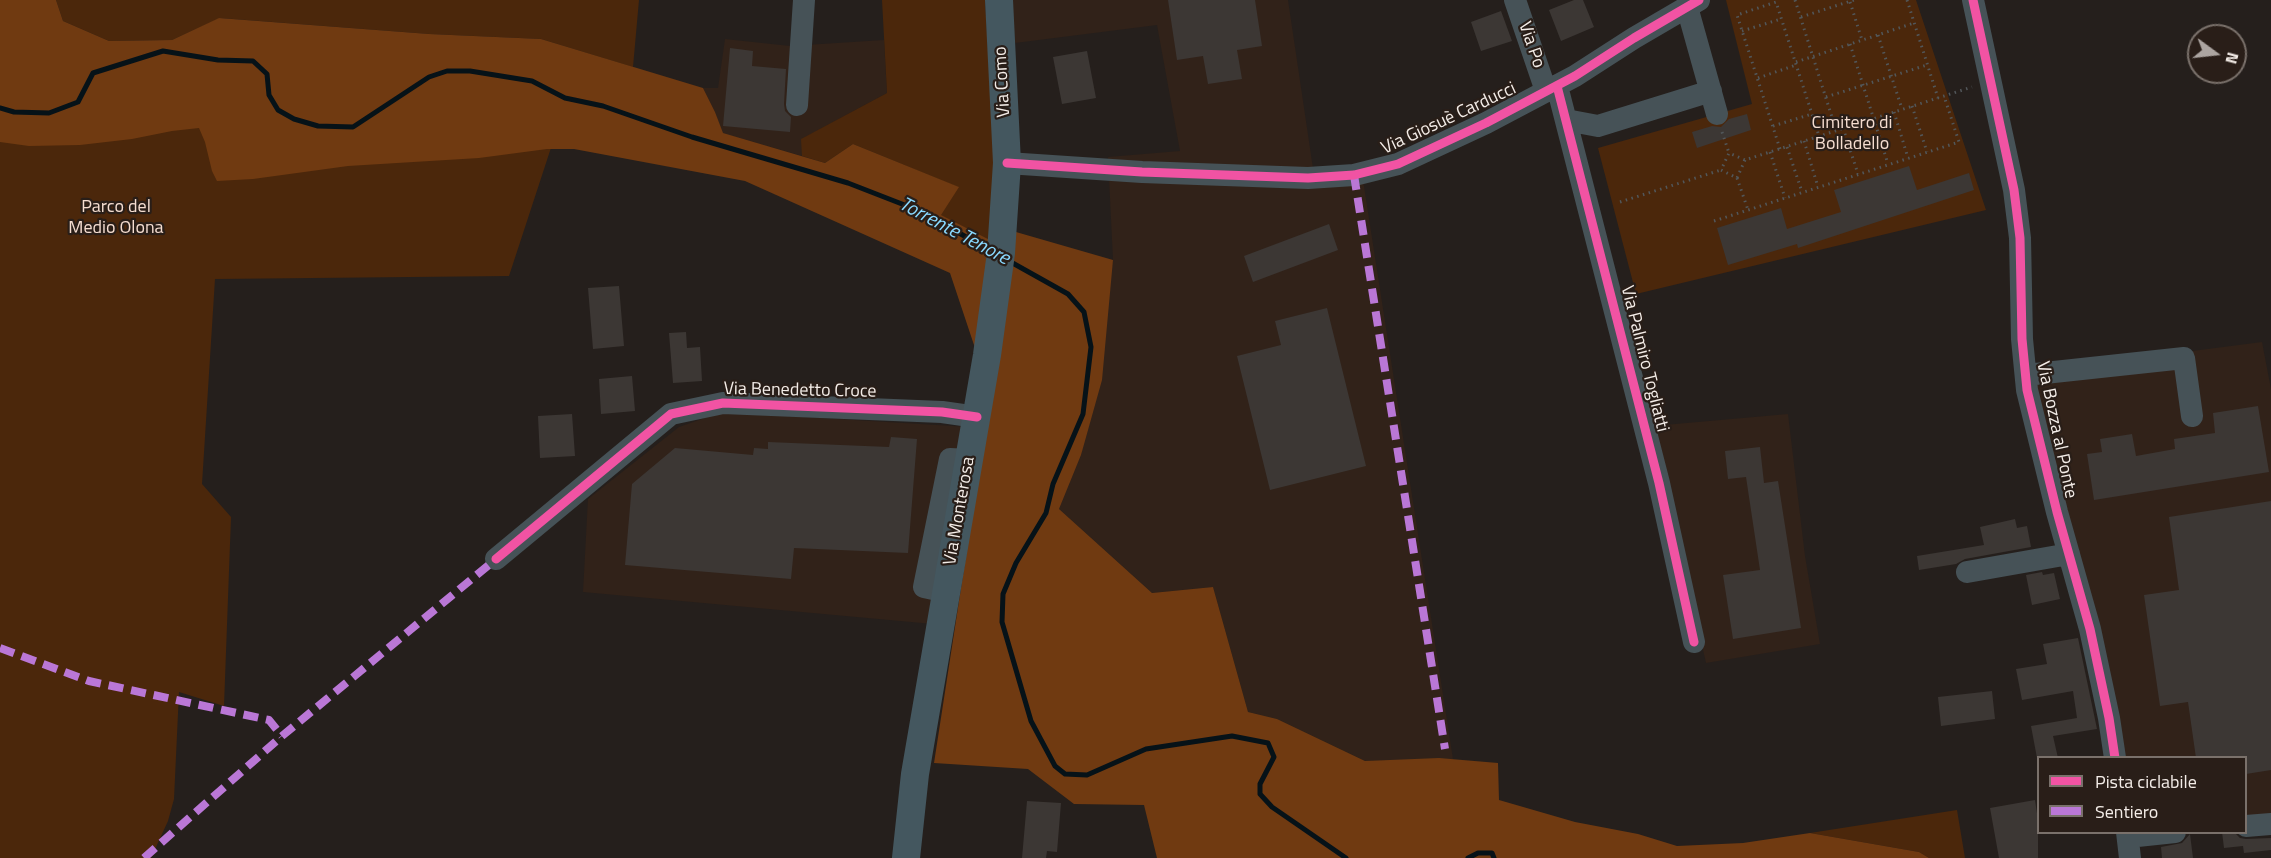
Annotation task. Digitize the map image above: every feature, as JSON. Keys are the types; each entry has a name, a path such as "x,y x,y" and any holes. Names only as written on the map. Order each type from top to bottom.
{"main road":[{"name":"Via Como","path":"999,0 1007,163"},
{"name":"Via Monterosa","path":"906,858 915,774 977,417 995,295 1005,220 1007,163"}],"street":[{"path":"796,105 804,0"},
{"name":"Via Po","path":"1515,0 1552,88"},
{"name":"Via Bozza al Ponte","path":"1972,0 2014,190 2020,238 2022,339 2027,390 2090,629 2115,756"},
{"path":"1693,4 1717,114"},
{"name":"Via Giosuè Carducci","path":"1007,163 1142,172 1296,178 1354,175 1398,164 1486,123 1552,88 1693,4"},
{"name":"Via Palmiro Togliatti","path":"1552,88 1566,120 1659,483 1694,642"},
{"path":"1566,120 1598,126 1711,91"},
{"path":"2026,375 2184,358 2192,416"},
{"name":"Via Benedetto Croce","path":"496,559 671,414 723,403 942,411 977,417"},
{"path":"1967,572 2069,554"},
{"path":"2247,826 2271,824"},
{"path":"2129,842 2166,834"}],"path":[{"path":"1795,0 1836,130"},
{"path":"1800,17 1851,0 1862,40"},
{"path":"1907,0 1938,98"},
{"path":"1780,149 1737,15 1776,2 1819,136"},
{"path":"1742,31 1781,18"},
{"path":"1757,78 1812,56 1914,23"},
{"path":"1878,35 1902,109"},
{"path":"1850,44 1888,164"},
{"path":"1826,97 1927,64"},
{"path":"1721,170 1729,153 1745,160 1990,81"},
{"path":"1714,221 1959,142 1944,96"},
{"path":"1912,106 1927,152"},
{"path":"1894,112 1908,158"},
{"path":"1773,126 1812,114"},
{"path":"1844,128 1858,174"},
{"path":"1803,141 1818,187"},
{"path":"1787,147 1802,192"},
{"path":"1770,152 1785,198"},
{"path":"1745,160 1737,178 1748,210"},
{"path":"1620,202 1721,170 1737,178"}],"shaded area":[{"path":"0,0 56,0 63,21 109,41 172,40 219,18 429,34 541,39 703,88 723,133 825,163 853,144 959,187 941,215 992,241 975,348 950,273 745,181 574,149 547,149 479,158 348,166 253,179 217,181 199,128 80,145 29,146 0,142"},
{"path":"1011,0 1288,0 1314,175 1361,167 1453,759 1365,761 1277,719 1248,712 1213,587 1152,593 1059,509 1081,455 1113,260 1108,157 1180,151 1157,25 1015,43"},
{"path":"725,39 790,46 884,40 887,93 802,139 802,156 722,133 703,88 718,88"},
{"path":"1016,232 1113,260 1102,380 1081,455 1059,509 1152,593 1213,587 1248,712 1277,719 1365,761 1439,758 1498,763 1499,800 1575,822 1638,834 1677,846 1743,843 1810,833 1919,852 1929,858 1157,858 1144,805 1074,804 1028,769 934,763"},
{"path":"2262,342 2271,389 2271,815 2247,819 2247,756 2115,756 2022,373"},
{"path":"722,412 986,428 955,626 583,592 588,499 679,427"},
{"path":"1788,414 1805,556 1820,644 1706,663 1653,426"}],"green space":[{"path":"56,0 639,0 633,67 541,39 429,34 220,18 172,40 109,41 63,21"},
{"path":"882,0 985,0 995,165 992,241 940,215 958,187 853,144 825,163 802,156 801,139 887,93"},
{"name":"Cimitero di Bolladello","path":"1726,0 1916,0 1986,210 1636,294 1598,148 1752,104"},
{"name":"Parco del Medio Olona","path":"566,102 509,276 215,279 202,484 231,517 224,706 179,692 174,799 168,821 151,858 0,858 0,111"},
{"path":"1957,810 1965,858 1929,858 1919,852 1810,833"}],"building":[{"path":"1168,0 1255,0 1262,46 1237,50 1242,79 1208,84 1203,56 1177,60"},
{"path":"1574,0 1583,0 1594,27 1561,41 1549,10"},
{"path":"1501,11 1512,41 1481,51 1471,22"},
{"path":"730,48 753,51 752,66 786,69 784,104 785,111 791,117 790,132 723,126"},
{"path":"1087,51 1096,98 1062,104 1053,57"},
{"path":"1747,114 1751,130 1697,148 1692,132 1712,126 1721,127 1729,119"},
{"path":"1909,166 1917,190 1969,173 1974,190 1798,248 1797,244 1728,265 1717,228 1781,208 1787,229 1841,212 1834,190"},
{"path":"1329,224 1338,250 1253,282 1244,256"},
{"path":"619,286 624,346 593,349 588,288"},
{"path":"1327,308 1366,466 1270,490 1237,356 1281,345 1275,321"},
{"path":"686,332 687,348 700,347 702,381 673,383 669,333"},
{"path":"632,376 635,411 601,414 599,379"},
{"path":"2258,406 2269,472 2094,500 2087,454 2102,452 2100,439 2132,434 2136,456 2175,449 2174,439 2215,433 2213,413"},
{"path":"572,414 575,456 540,458 538,416"},
{"path":"891,437 917,439 908,553 794,548 791,579 625,565 632,484 675,448 753,455 754,448 768,449 768,442 889,447"},
{"path":"1760,447 1764,483 1778,481 1801,628 1733,639 1723,575 1760,570 1746,477 1728,479 1725,451"},
{"path":"2271,501 2271,770 2247,774 2247,756 2196,756 2188,702 2160,706 2144,595 2179,590 2169,517"},
{"path":"2015,519 2017,528 2027,526 2031,547 1919,570 1917,556 1984,545 1980,527"},
{"path":"2042,572 2043,575 2054,573 2060,599 2032,605 2026,575"},
{"path":"2078,638 2097,729 2053,736 2058,756 2037,756 2037,758 2031,726 2077,718 2073,691 2022,700 2016,669 2047,664 2043,644"},
{"path":"1992,691 1995,719 1941,726 1938,697"},
{"path":"2035,800 2038,858 1999,858 1990,808"},
{"path":"1027,801 1061,803 1057,852 1047,851 1046,858 1022,858"},
{"path":"2190,834 2193,858 2162,858 2161,847 2182,843"},
{"path":"2222,834 2236,834 2246,839 2271,838 2271,850 2244,853 2243,846 2224,848"}],"waterway":[{"name":"Torrente Tenore","path":"0,108 14,112 49,113 78,102 93,73 163,51 218,60 253,61 267,74 269,95 278,110 294,119 318,126 353,127 429,77 447,71 470,71 532,81 565,98 603,106 692,137 848,183 920,211 991,251"},
{"name":"Torrente Tenore","path":"1009,261 1068,294 1084,312 1091,347 1083,414 1053,484 1046,513 1016,563 1003,594 1002,622 1031,721 1055,766 1065,774 1087,775 1146,749 1232,736 1268,743 1274,757 1260,784 1260,794 1272,807 1346,858"},
{"name":"Torrente Tenore","path":"1468,858 1478,853 1492,853 1494,858"}],"marked path":[{"path":"1354,175 1445,749"},
{"path":"144,858 282,736 496,559"},
{"path":"0,648 89,681 269,720 282,736"}],"cycle path":[{"path":"1007,163 1142,172 1308,178 1354,175 1398,164 1486,123 1575,76 1699,0"},
{"path":"1973,0 2014,190 2020,238 2022,339 2027,390 2057,512 2090,629 2115,756"},
{"path":"1557,86 1659,483 1694,642"},
{"path":"496,559 671,414 723,403 942,412 977,417"}]}
